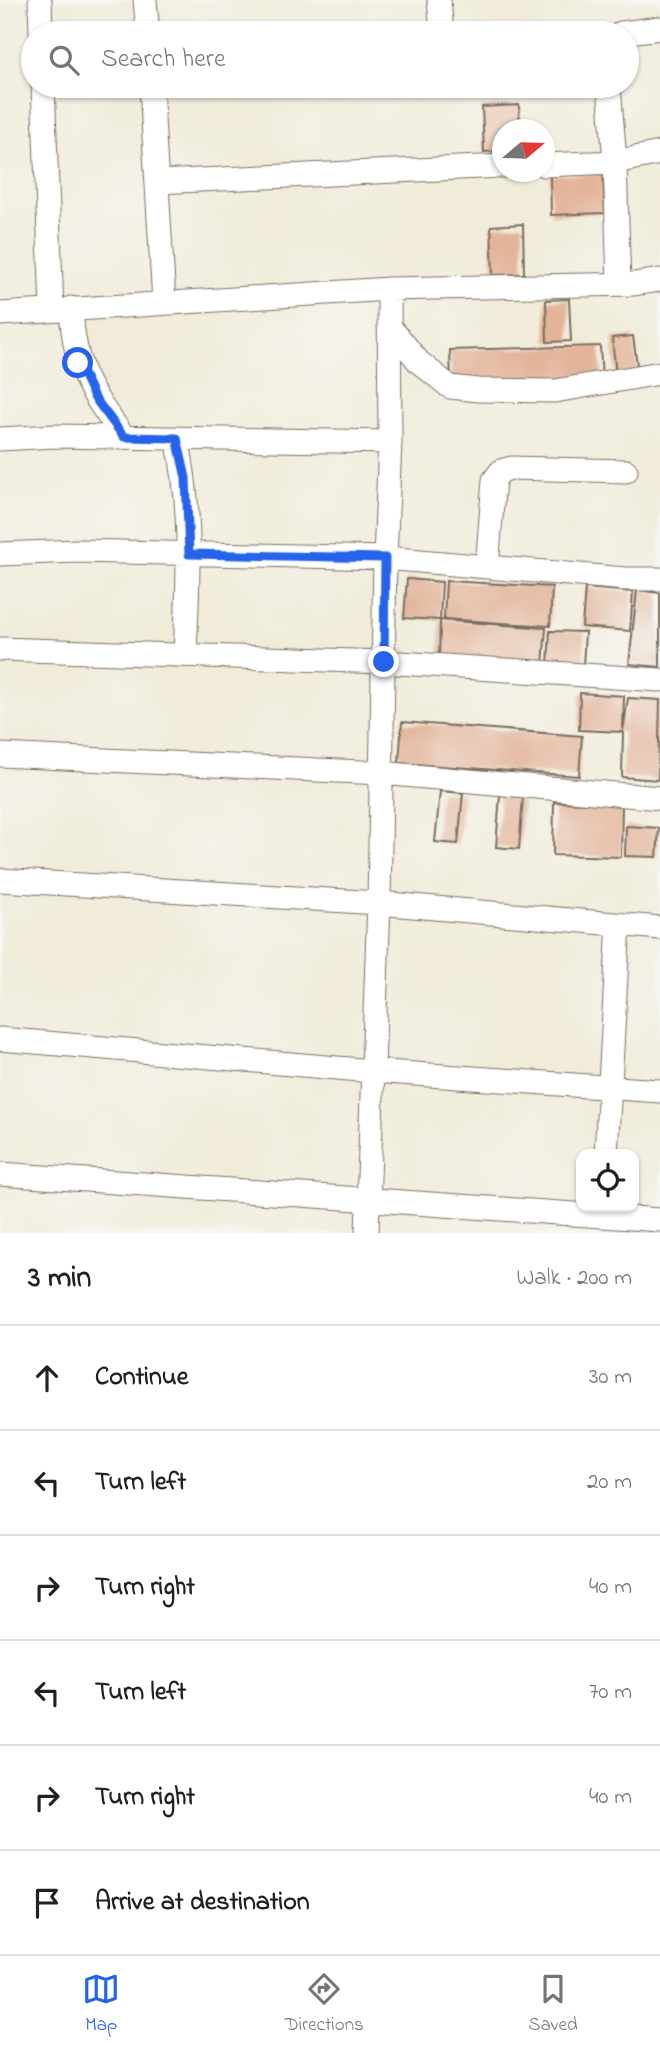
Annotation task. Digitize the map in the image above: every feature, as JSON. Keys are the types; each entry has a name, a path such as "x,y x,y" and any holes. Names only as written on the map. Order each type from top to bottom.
{"street":[{"path":"40,0 41,21"},
{"path":"145,0 147,21"},
{"path":"439,0 441,21"},
{"path":"639,31 660,28"},
{"path":"44,98 62,309 73,338 78,363 94,397 124,437"},
{"path":"152,98 164,302"},
{"path":"610,98 619,284"},
{"path":"555,165 615,162 660,153"},
{"path":"157,183 492,166"},
{"path":"0,314 389,289 619,284 660,280"},
{"path":"367,1233 379,903 385,558 390,442 389,289"},
{"path":"389,326 419,362 450,387 555,391 660,373"},
{"path":"0,439 56,436 390,442"},
{"path":"177,438 186,478 189,554 185,655"},
{"path":"487,567 494,480 501,471 511,468 626,471"},
{"path":"0,554 77,551 385,558 625,579 660,579"},
{"path":"0,649 384,662 660,680"},
{"path":"0,755 381,773 660,798"},
{"path":"0,880 379,903 660,928"},
{"path":"606,1149 619,924"},
{"path":"0,1040 372,1072 660,1091"},
{"path":"0,1174 660,1220"}],"building":[{"path":"519,105 520,119 492,119 492,152 484,152 482,107"},
{"path":"603,173 605,213 551,215 550,182 555,182 555,175"},
{"path":"523,224 524,274 493,275 491,226"},
{"path":"569,299 571,341 547,342 546,300"},
{"path":"633,336 638,372 616,374 612,338"},
{"path":"600,346 602,379 451,383 450,350"},
{"path":"407,579 442,582 440,620 404,618"},
{"path":"446,581 552,587 550,626 444,619"},
{"path":"585,588 633,592 630,631 582,627"},
{"path":"637,590 660,593 660,667 629,664"},
{"path":"440,620 546,628 543,665 439,659"},
{"path":"550,631 585,632 583,667 548,666"},
{"path":"580,693 624,696 623,731 628,698 660,700 658,780 622,777 623,732 579,730"},
{"path":"402,722 582,736 579,776 399,763"},
{"path":"440,791 463,793 458,844 435,842"},
{"path":"500,795 523,797 519,849 496,847"},
{"path":"554,802 622,804 621,857 553,855"},
{"path":"626,826 659,828 657,857 625,856"}],"route":[{"path":"78,363 94,397 124,437 177,438 186,478 189,554 385,558 384,662"}]}
